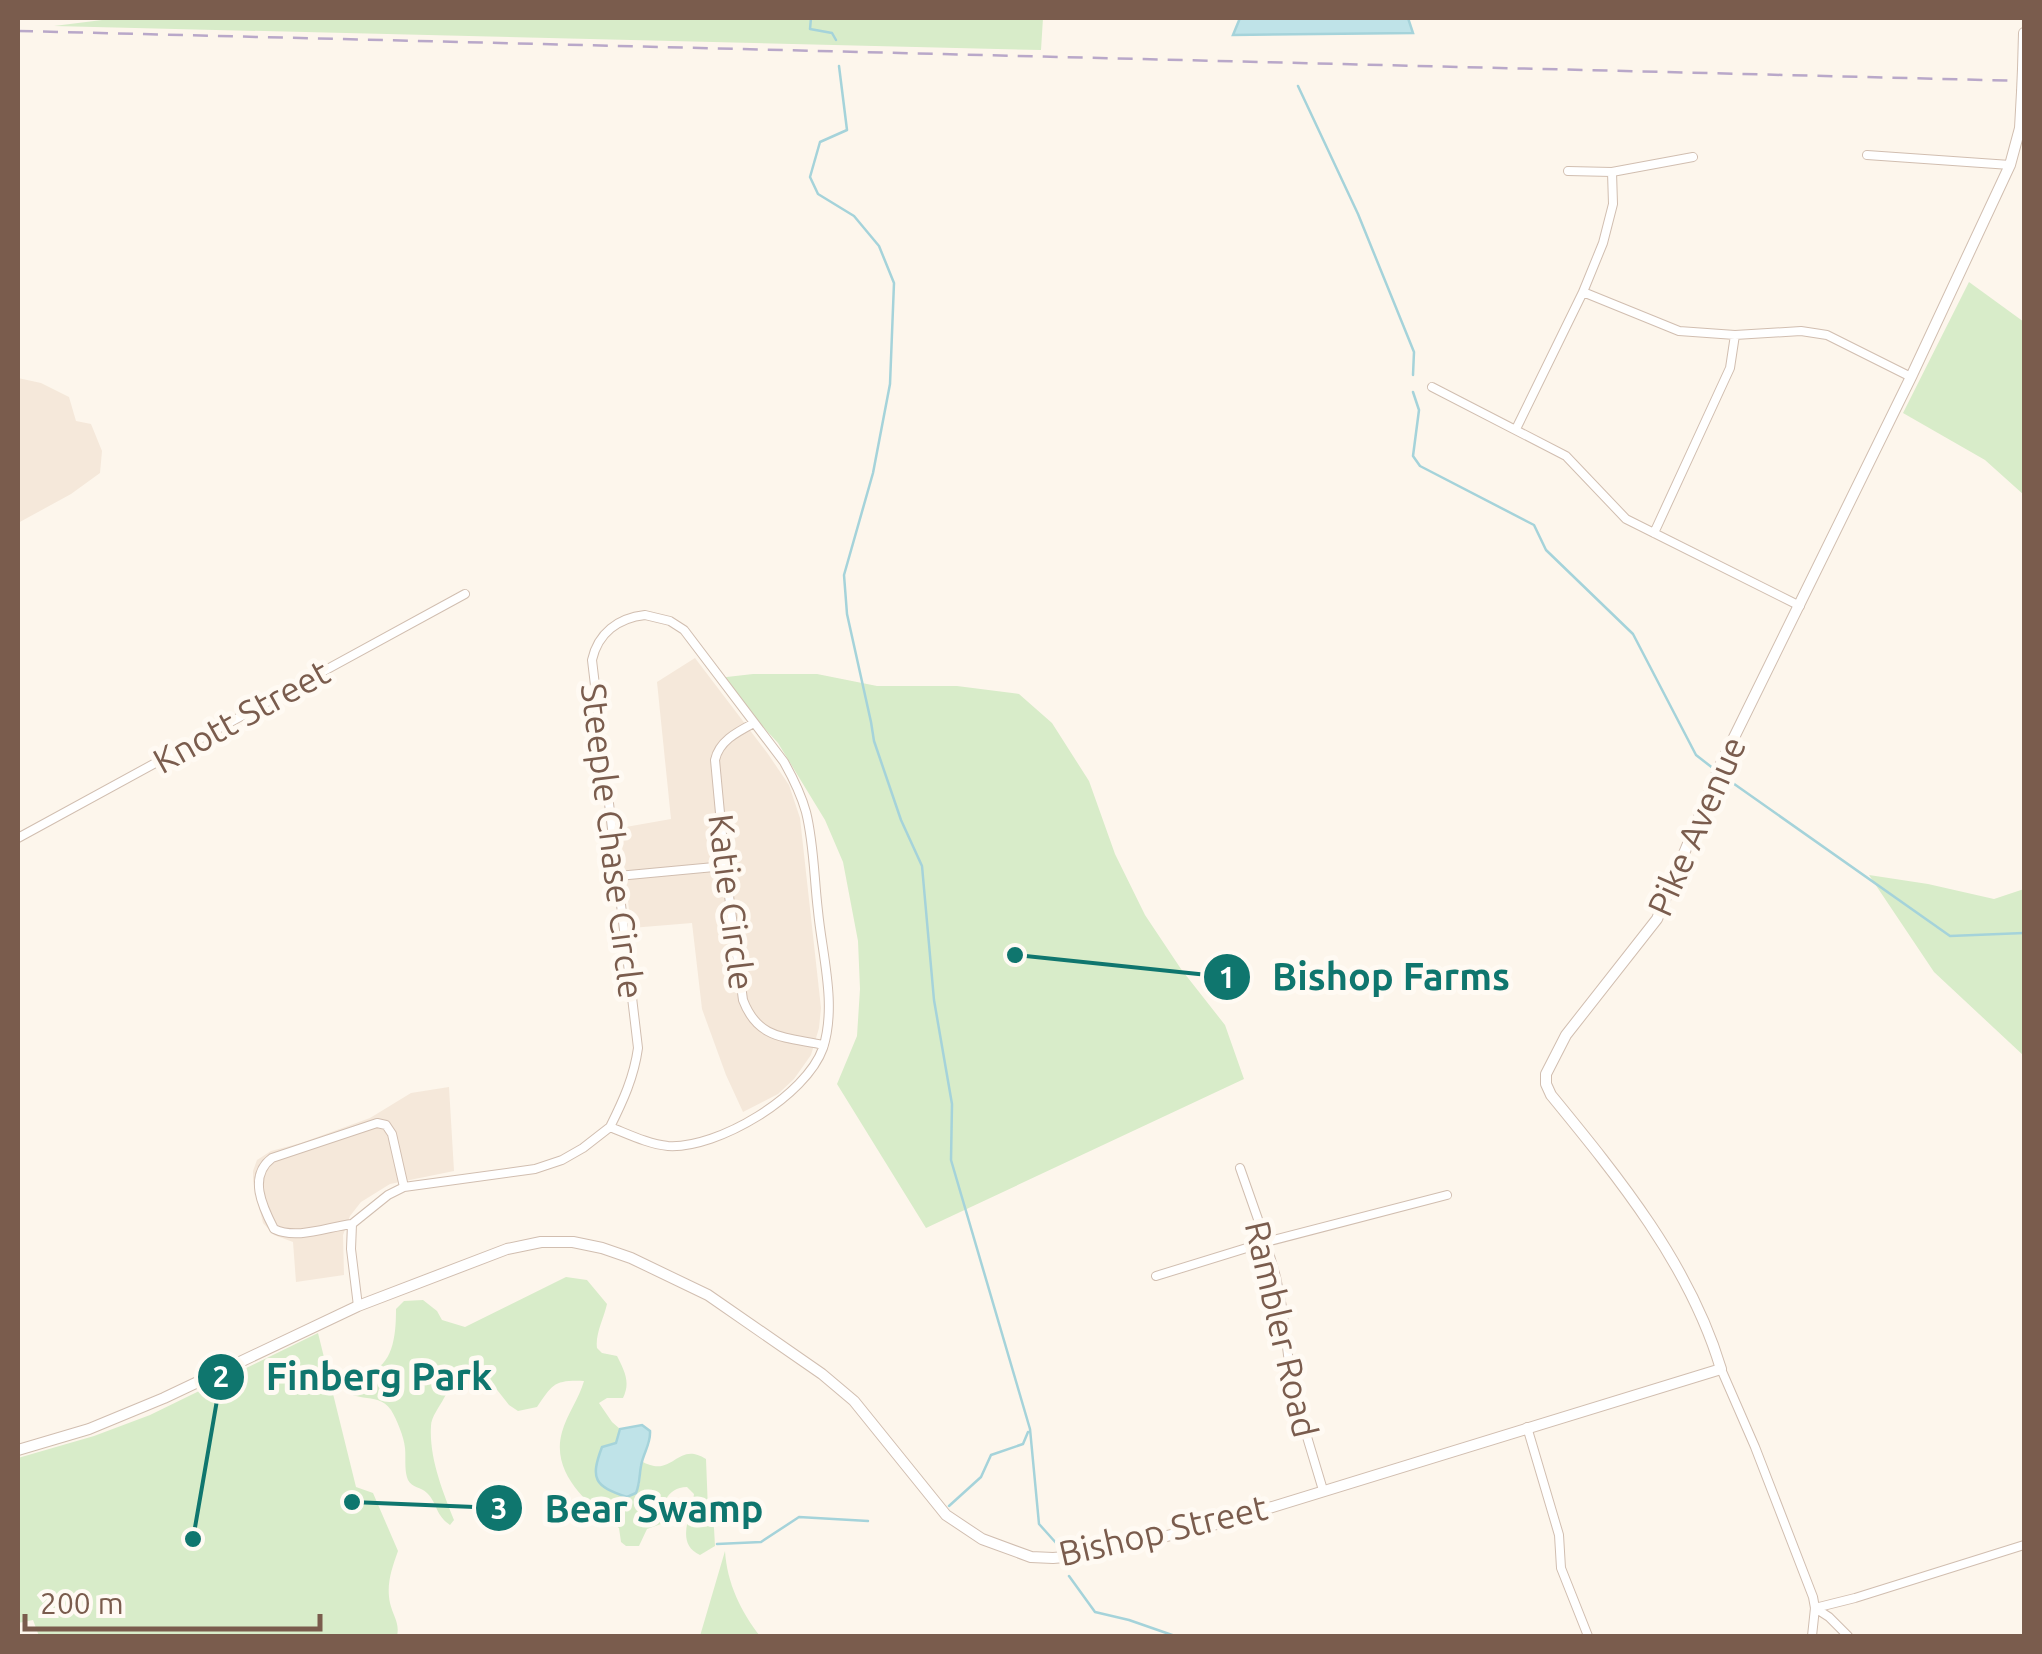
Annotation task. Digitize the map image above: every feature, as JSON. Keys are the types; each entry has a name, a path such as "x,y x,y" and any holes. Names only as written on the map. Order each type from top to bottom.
{"street":[{"name":"Pike Avenue","path":"1812,1636 1815,1608 1809,1585 1697,1308 1671,1257 1627,1191 1551,1095 1546,1074 1566,1036 1657,919 1718,771 1912,377 2010,164 2020,151 2024,33"},
{"path":"1867,154 2010,164"},
{"path":"1568,171 1612,172 1693,157"},
{"path":"1516,429 1583,292 1608,226 1612,172"},
{"path":"1583,292 1679,330 1735,335 1801,330 1827,335 1912,377"},
{"path":"1654,533 1730,368 1735,335"},
{"path":"1432,387 1566,456 1626,519 1800,606"},
{"name":"Knott Street","path":"18,838 465,594"},
{"name":"Steeple Chase Circle","path":"631,616 655,616 670,620 692,639 784,762 805,809 828,1002 824,1045 814,1067 775,1106 712,1138 691,1144 667,1146 610,1127 635,1069 638,1048 618,876 592,660 595,646 604,634 631,616"},
{"name":"Katie Circle","path":"754,723 736,733 717,752 716,760 724,866 743,1000 758,1027 824,1045"},
{"path":"618,876 724,866"},
{"path":"404,1188 392,1134 377,1123 272,1158 262,1165 258,1176 274,1229 294,1234 352,1224 404,1188 535,1169 562,1160 610,1127"},
{"name":"Rambler Road","path":"1240,1168 1266,1242 1282,1307 1292,1387 1323,1490"},
{"path":"1156,1276 1266,1242 1447,1195"},
{"path":"352,1224 358,1306"},
{"name":"Bishop Street","path":"18,1450 88,1429 164,1398 358,1306 507,1249 541,1242 573,1242 602,1248 708,1295 854,1400 946,1515 982,1539 1031,1557 1088,1555 1217,1524 1721,1369"},
{"path":"1527,1427 1559,1535 1561,1568 1588,1636"},
{"path":"1815,1608 2024,1545"},
{"path":"1815,1608 1848,1636"}],"shaded area":[{"path":"18,378 41,383 69,397 76,421 91,424 102,451 100,473 18,523"},
{"path":"695,658 789,785 800,818 821,1008 811,1055 794,1079 778,1094 743,1112 702,1009 692,923 631,928 620,828 671,819 657,682"},
{"path":"449,1087 454,1171 390,1184 361,1202 343,1235 344,1275 296,1282 293,1242 274,1235 263,1223 253,1181 257,1160 271,1151 370,1118 411,1093"}],"green space":[{"path":"118,18 1043,18 1041,50 54,26"},
{"path":"1969,282 2024,322 2024,495 1985,460 1903,413"},
{"path":"817,674 877,686 957,686 1019,694 1052,723 1089,781 1115,854 1145,915 1225,1025 1244,1079 926,1228 837,1084 857,1036 860,989 858,941 843,862 825,820 778,743 718,678"},
{"path":"1869,875 1994,899 2024,889 2024,1056 1934,972"},
{"path":"566,1277 587,1280 607,1304 597,1348 617,1356 626,1387 623,1398 607,1398 599,1403 620,1429 616,1443 636,1493 641,1461 661,1466 688,1454 706,1459 708,1510 715,1546 700,1555 692,1550 686,1536 694,1494 687,1487 670,1494 661,1524 647,1529 639,1546 621,1542 619,1528 575,1488 562,1462 560,1447 564,1425 584,1381 560,1383 551,1388 537,1407 518,1411 483,1372 465,1376 451,1387 431,1426 434,1462 454,1520 450,1525 427,1493 408,1480 403,1439 391,1410 378,1400 349,1394 340,1381 346,1373 380,1367 393,1344 396,1309 404,1301 423,1300 442,1320 465,1327"},
{"path":"318,1333 356,1487 373,1493 398,1551 389,1589 397,1636 39,1636 33,1620 18,1623 18,1458 150,1415"},
{"path":"725,1551 736,1596 760,1636 700,1636"}],"water":[{"path":"1240,18 1408,18 1413,33 1233,35"},
{"path":"642,1425 650,1431 649,1440 636,1493 627,1497 601,1485 596,1467 602,1447 616,1443 620,1429"}],"waterway":[{"path":"811,18 810,29 832,33 836,40"},
{"path":"839,66 847,130 820,142 810,177 818,194 854,216 879,246 894,283 890,384 873,473 844,575 847,614 874,741 901,820 922,866 934,1000 952,1104 951,1160 1030,1429 1039,1524 1057,1544"},
{"path":"1298,86 1358,214 1414,352 1413,375"},
{"path":"1413,392 1419,410 1413,456 1420,466 1534,525 1546,550 1633,634 1696,755 1714,769"},
{"path":"1720,774 1950,936 2024,933"},
{"path":"949,1506 981,1477 991,1455 1023,1444 1028,1432"},
{"path":"717,1544 761,1542 799,1517 868,1521"},
{"path":"1069,1576 1095,1612 1175,1636"}],"railway":[{"path":"18,31 2024,81"}],"place":[{"name":"Bishop Farms","path":"1015,955"},
{"name":"Bear Swamp","path":"352,1502"},
{"name":"Finberg Park","path":"193,1539"}]}
